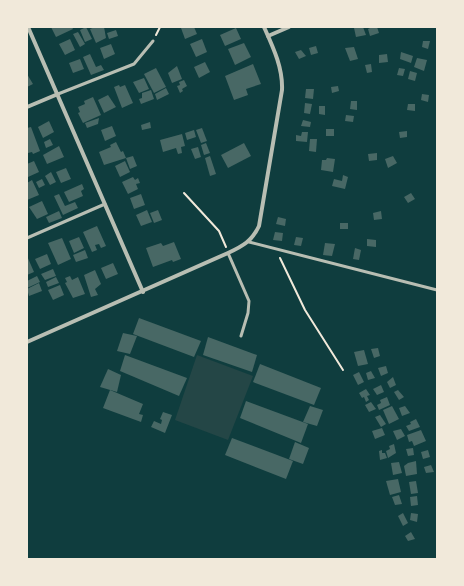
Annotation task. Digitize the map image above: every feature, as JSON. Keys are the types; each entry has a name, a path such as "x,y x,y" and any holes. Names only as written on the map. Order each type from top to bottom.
{"street":[{"path":"28,27 142,292"},
{"path":"27,342 142,292 249,242 259,226 283,77 264,27"},
{"path":"268,36 289,27"},
{"path":"27,107 58,94"}],"lane":[{"path":"58,94 134,64 152,41"},
{"path":"27,238 105,204"},
{"path":"249,242 437,290"},
{"path":"228,253 249,300 248,313 242,336"}],"path":[{"path":"184,193 219,231 228,253"},
{"path":"277,249 282,264 305,310 343,370"}],"shaded area":[{"path":"197,355 253,376 228,440 175,420"}],"building":[{"path":"51,27 72,27 73,29 56,37"},
{"path":"86,27 92,39 85,42 80,30"},
{"path":"95,27 104,27 106,38 96,43 90,29"},
{"path":"194,27 197,34 185,39 181,28"},
{"path":"363,27 366,35 356,37 354,28"},
{"path":"377,27 379,33 370,36 368,29"},
{"path":"236,28 241,39 225,46 220,35"},
{"path":"116,30 118,36 109,39 107,33"},
{"path":"78,32 85,44 80,47 73,34"},
{"path":"70,39 75,50 65,55 59,44"},
{"path":"202,39 207,52 196,57 190,44"},
{"path":"423,41 430,41 428,49 422,47"},
{"path":"244,43 251,57 235,65 228,49"},
{"path":"111,44 115,54 104,59 100,48"},
{"path":"316,46 318,53 311,55 309,48"},
{"path":"354,47 358,59 350,61 345,48"},
{"path":"301,50 306,56 299,59 295,52"},
{"path":"401,52 413,56 411,63 400,59"},
{"path":"90,54 96,67 101,65 104,70 91,75 83,57"},
{"path":"387,54 388,62 379,63 379,55"},
{"path":"417,58 427,60 424,71 414,67"},
{"path":"80,59 84,69 73,73 69,63"},
{"path":"205,62 210,72 199,78 194,67"},
{"path":"253,64 261,84 246,89 248,95 234,100 225,76"},
{"path":"371,64 372,72 367,73 365,65"},
{"path":"177,66 182,79 172,83 168,73"},
{"path":"156,68 166,87 154,93 144,74"},
{"path":"399,68 405,69 403,76 397,75"},
{"path":"410,71 417,73 415,81 408,79"},
{"path":"27,74 33,84 27,87"},
{"path":"144,78 149,89 139,93 133,82"},
{"path":"184,80 187,86 182,89 183,91 180,93 177,86 180,85 179,82"},
{"path":"119,85 120,87 125,85 133,103 122,108 114,87"},
{"path":"338,86 339,91 332,93 331,87"},
{"path":"166,88 169,94 157,100 155,94"},
{"path":"306,89 314,89 313,99 305,98"},
{"path":"151,90 154,99 141,104 139,99 142,98 142,93"},
{"path":"422,94 429,95 428,102 421,100"},
{"path":"108,95 116,107 104,113 98,100"},
{"path":"93,97 101,115 83,123 78,113 80,112 78,107 85,104 84,101"},
{"path":"351,101 357,101 357,110 350,109"},
{"path":"305,103 312,104 310,114 304,113"},
{"path":"408,104 415,104 415,111 407,110"},
{"path":"319,106 325,106 325,115 319,114"},
{"path":"346,115 354,116 353,122 345,121"},
{"path":"99,118 98,124 87,128 85,123"},
{"path":"303,120 311,122 310,127 301,126"},
{"path":"49,121 54,132 43,138 38,127"},
{"path":"150,122 151,128 142,130 141,125"},
{"path":"112,126 116,136 105,141 101,130"},
{"path":"31,127 40,151 33,154 32,152 28,153 27,150 27,128"},
{"path":"202,128 207,141 201,143 196,130"},
{"path":"326,129 334,129 334,136 326,136"},
{"path":"194,130 196,137 187,140 185,133"},
{"path":"407,131 407,137 400,138 399,132"},
{"path":"302,132 308,132 307,142 296,141 296,135 301,136"},
{"path":"182,134 185,146 181,147 182,153 178,154 176,148 163,152 160,140"},
{"path":"50,139 53,145 46,148 44,142"},
{"path":"310,139 317,139 316,152 309,151"},
{"path":"116,142 126,158 104,165 99,152 111,147 110,145"},
{"path":"206,143 210,153 204,155 201,145"},
{"path":"244,143 251,156 228,168 221,155"},
{"path":"59,146 64,157 47,164 43,155"},
{"path":"198,147 201,157 195,159 191,149"},
{"path":"377,153 377,160 369,161 368,154"},
{"path":"133,156 137,166 130,169 126,158"},
{"path":"210,156 216,174 210,176 205,158"},
{"path":"393,156 397,163 388,168 385,159"},
{"path":"327,158 335,159 333,172 321,170 322,160 326,160"},
{"path":"34,161 39,172 28,177 27,164"},
{"path":"125,161 130,172 120,177 115,166"},
{"path":"66,168 71,179 61,183 56,172"},
{"path":"51,172 56,182 50,185 45,176"},
{"path":"343,175 348,177 345,189 332,186 334,179 342,181"},
{"path":"133,177 135,180 138,178 140,183 136,184 138,189 128,194 122,182"},
{"path":"42,179 45,185 39,188 36,182"},
{"path":"32,180 39,195 27,200 27,183"},
{"path":"82,184 84,189 81,191 83,196 69,202 64,192"},
{"path":"411,193 415,199 408,203 404,197"},
{"path":"59,194 65,206 75,202 78,208 63,215 54,196"},
{"path":"141,194 145,205 134,209 130,198"},
{"path":"42,201 48,214 37,219 29,207"},
{"path":"147,210 152,222 141,226 136,215"},
{"path":"158,210 162,220 154,223 150,213"},
{"path":"59,211 62,218 49,223 46,217"},
{"path":"381,211 382,219 374,220 373,213"},
{"path":"278,217 286,219 285,226 276,224"},
{"path":"340,223 348,223 348,229 340,229"},
{"path":"97,226 106,246 101,248 99,244 95,245 97,250 92,252 83,232"},
{"path":"275,232 283,233 282,241 273,240"},
{"path":"79,237 84,248 74,253 69,241"},
{"path":"296,237 303,238 301,246 294,245"},
{"path":"62,238 71,259 58,265 48,243"},
{"path":"367,239 376,240 376,247 367,246"},
{"path":"174,242 181,259 173,262 172,260 153,267 146,248 161,243 163,246"},
{"path":"325,243 335,244 332,256 323,255"},
{"path":"355,248 361,250 359,260 353,259"},
{"path":"85,250 88,258 76,262 73,255"},
{"path":"47,254 51,264 40,269 35,259"},
{"path":"27,256 34,272 27,275"},
{"path":"113,263 118,274 106,279 101,268"},
{"path":"53,269 56,276 45,280 41,274"},
{"path":"95,270 101,284 95,289 98,295 91,297 84,275"},
{"path":"37,276 40,282 27,288 27,281"},
{"path":"70,276 72,280 78,277 85,294 73,298 65,283 67,282 65,278"},
{"path":"56,277 59,283 48,287 46,282"},
{"path":"39,283 42,291 29,296 27,289"},
{"path":"60,285 64,295 53,300 48,290"},
{"path":"139,318 201,341 194,357 133,334"},
{"path":"123,333 137,336 130,354 117,351"},
{"path":"208,337 257,355 252,372 203,355"},
{"path":"378,348 380,356 374,358 371,349"},
{"path":"364,350 368,364 358,366 354,352"},
{"path":"125,355 187,378 179,396 120,371"},
{"path":"260,364 321,388 314,405 253,382"},
{"path":"386,366 388,373 381,376 378,368"},
{"path":"108,369 121,375 117,392 100,387"},
{"path":"371,371 375,378 368,380 366,373"},
{"path":"359,372 364,382 358,385 353,375"},
{"path":"393,377 396,385 390,388 387,382"},
{"path":"381,385 384,392 377,395 373,389"},
{"path":"366,389 370,395 367,396 369,400 366,402 364,397 362,398 359,393"},
{"path":"110,390 143,404 139,414 143,415 141,422 103,408"},
{"path":"398,390 404,397 399,400 394,392"},
{"path":"387,397 390,405 379,410 377,405 381,403 380,400"},
{"path":"246,401 308,424 301,443 240,418"},
{"path":"371,402 376,409 369,412 365,405"},
{"path":"310,406 323,410 317,426 303,422"},
{"path":"392,406 399,419 389,424 383,410"},
{"path":"405,406 410,413 402,416 399,408"},
{"path":"163,412 172,415 165,433 151,427 154,421 161,424 162,420 160,419"},
{"path":"380,415 386,424 381,427 375,417"},
{"path":"416,419 420,427 409,431 406,426 411,424 410,422"},
{"path":"382,428 385,435 375,439 372,431"},
{"path":"401,429 405,436 397,440 393,431"},
{"path":"421,430 426,441 414,446 412,441 409,442 407,435"},
{"path":"232,438 293,461 286,479 225,455"},
{"path":"295,442 309,448 303,464 289,459"},
{"path":"394,444 396,453 388,458 386,451 390,449 389,446"},
{"path":"413,448 414,455 408,456 406,449"},
{"path":"382,450 382,453 385,453 387,458 380,460 379,451"},
{"path":"428,450 430,457 423,459 421,452"},
{"path":"416,461 417,474 406,476 404,466 408,463"},
{"path":"399,462 402,473 393,475 391,463"},
{"path":"431,465 434,472 426,473 424,467"},
{"path":"398,479 401,492 390,495 386,481"},
{"path":"416,481 418,493 411,494 409,482"},
{"path":"399,495 402,504 395,505 392,497"},
{"path":"417,496 418,505 411,506 410,497"},
{"path":"403,513 408,523 403,526 398,516"},
{"path":"411,513 418,514 417,522 410,520"},
{"path":"411,532 415,539 408,541 405,536"}]}
